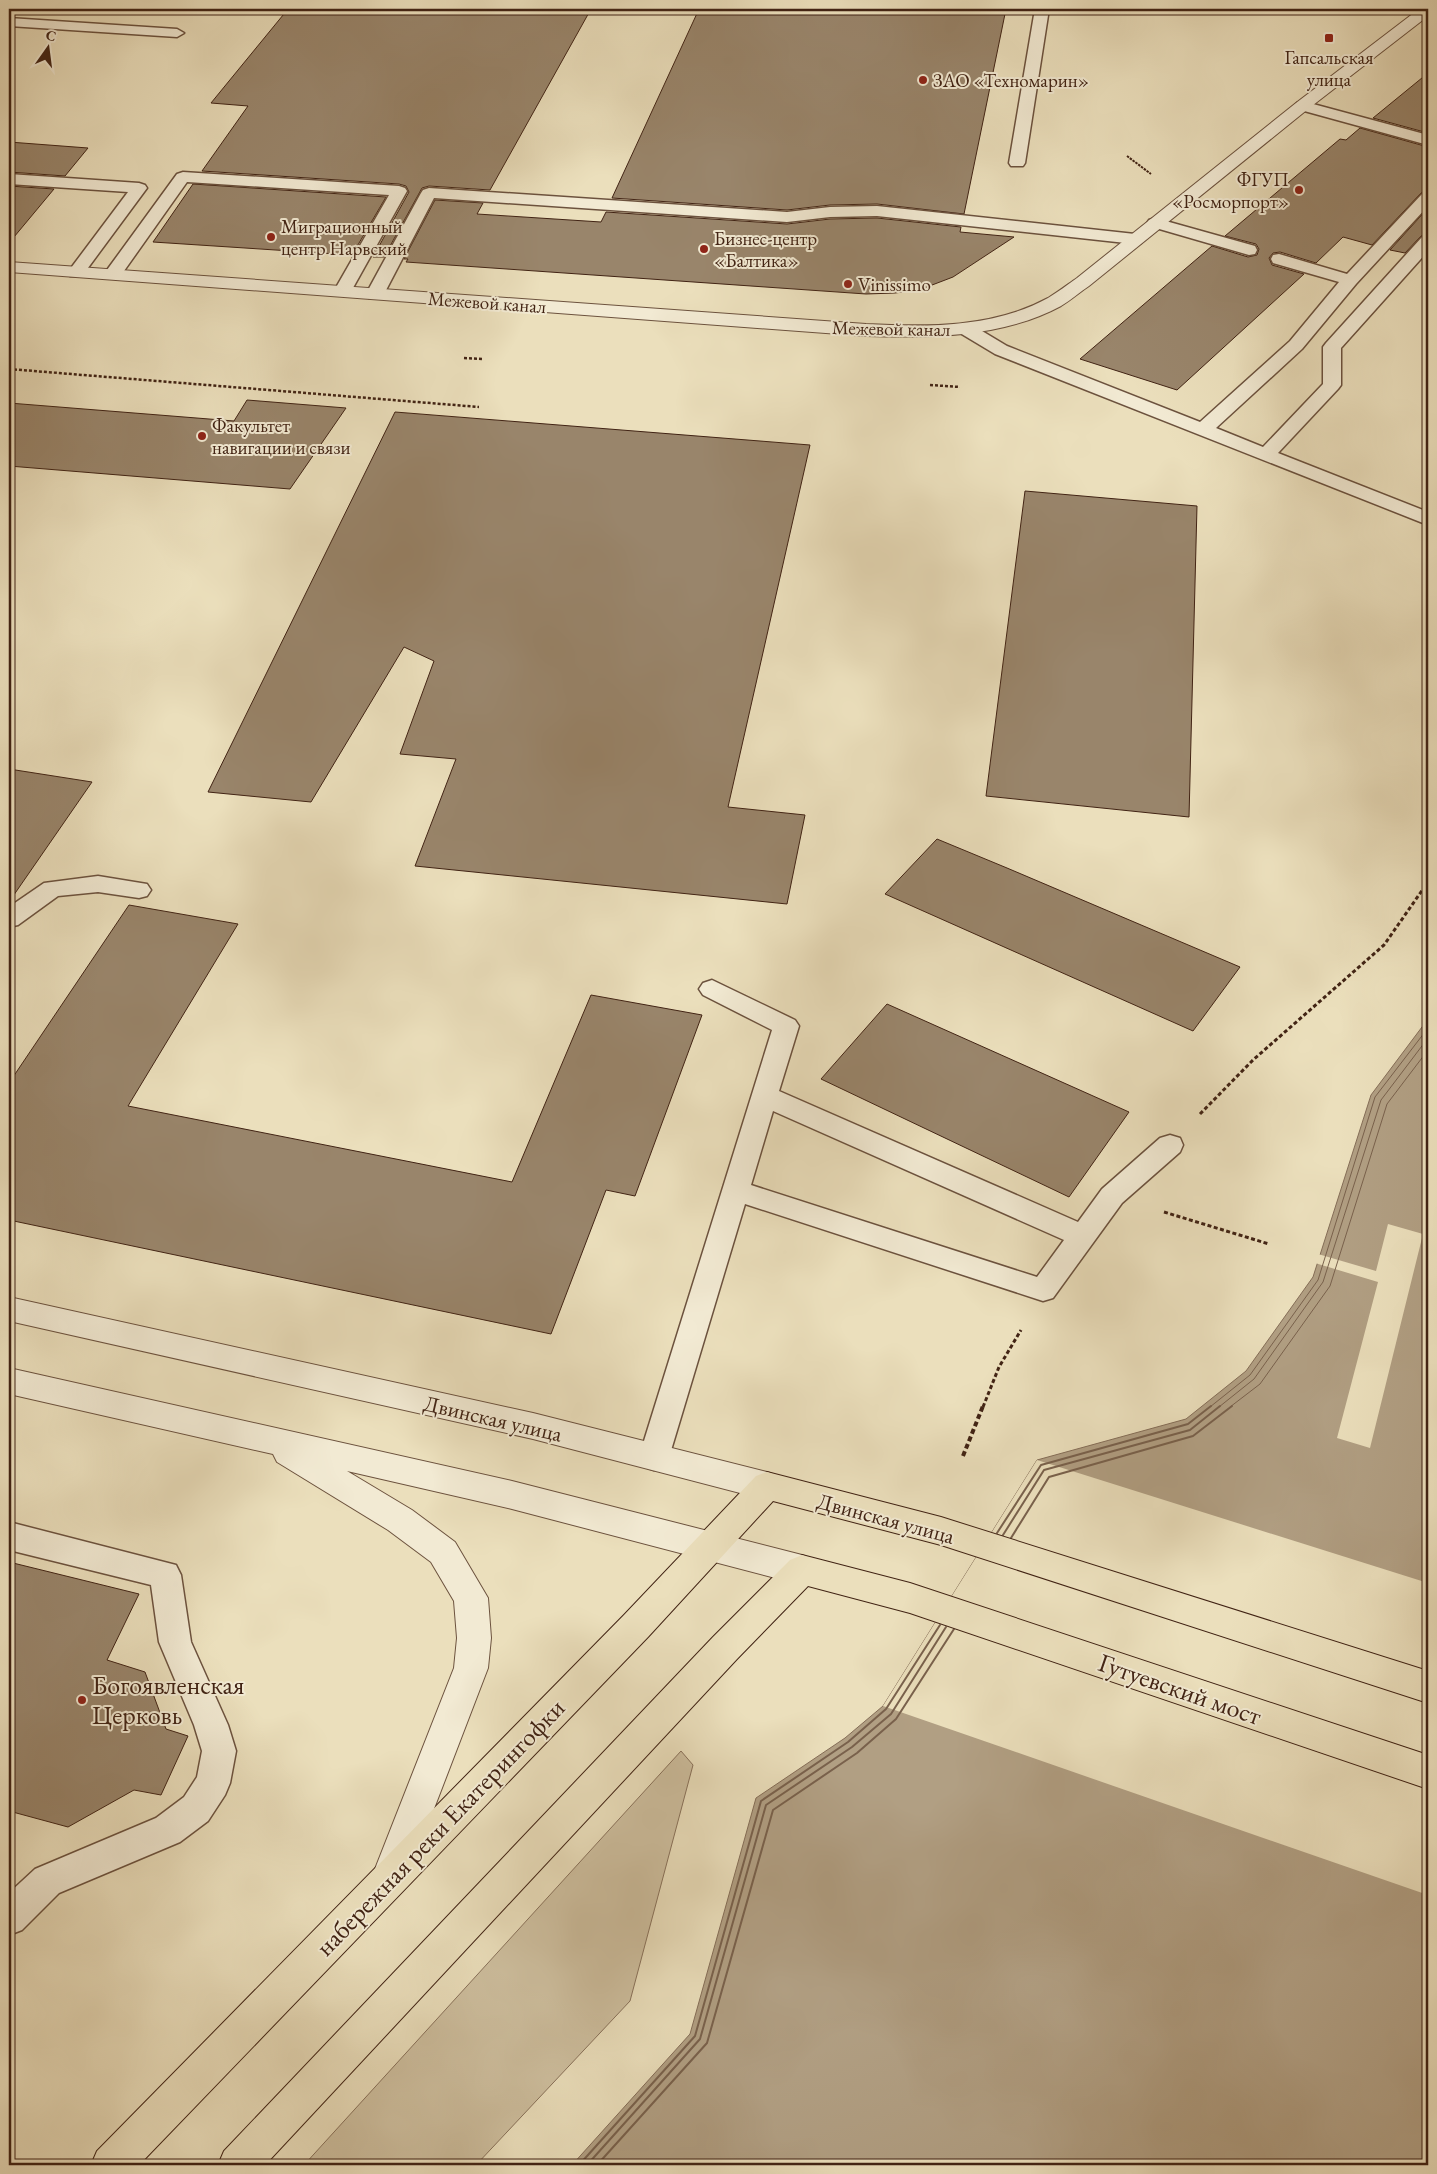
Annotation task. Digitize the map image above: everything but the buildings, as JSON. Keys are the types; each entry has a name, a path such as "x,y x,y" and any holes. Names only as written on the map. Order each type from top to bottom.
{"main road":[{"name":"набережная реки Екатерингофки","path":"111,2165 636,1626 767,1486"},
{"name":"Двинская улица","path":"767,1486 974,1541 1428,1687"},
{"name":"Гутуевский мост","path":"802,1570 931,1605 1428,1772"},
{"path":"238,2165 725,1648 802,1570"}],"street":[{"path":"966,329 1026,314 1055,302 1083,282 1302,106 1428,9"},
{"name":"Межевой канал","path":"9,266 866,330 914,332 966,329"},
{"name":"Двинская улица","path":"9,1309 533,1426 767,1486"},
{"path":"9,1381 512,1495 802,1570"},
{"path":"268,1440 400,1520 443,1552 472,1598 474,1638 472,1668 388,1880"}],"lane":[{"path":"1017,163 1042,9"},
{"path":"9,22 177,33"},
{"path":"1302,106 1428,140"},
{"path":"113,274 183,177 399,191 343,292"},
{"path":"9,178 139,188 76,272"},
{"path":"376,294 429,194 787,217 830,212 877,211 1135,239"},
{"path":"1203,430 1296,344 1350,280 1428,197"},
{"path":"1156,223 1249,250"},
{"path":"1266,455 1332,385 1332,347 1428,240"},
{"path":"1279,259 1350,280"},
{"path":"966,329 1001,350 1428,519"},
{"path":"9,919 52,889 98,884 140,890"},
{"path":"654,1457 786,1026 712,989"},
{"path":"765,1096 1083,1236"},
{"path":"736,1191 1044,1290 1112,1196 1170,1145"},
{"path":"9,1536 165,1574 175,1642 211,1725 219,1751 213,1783 196,1809 168,1830 47,1881 9,1917"}],"path":[{"path":"1127,156 1154,176"},
{"path":"464,358 482,359"},
{"path":"9,369 479,407"},
{"path":"930,385 960,387"},
{"path":"1170,1145 1253,1060 1384,945 1428,882"},
{"path":"1112,1196 1269,1244"},
{"path":"963,1456 999,1367 1044,1290"}],"shaded area":[{"path":"681,1751 693,1765 630,2001 476,2165 304,2165"}],"water":[{"path":"1428,1019 1428,2165 572,2165 690,2034 756,1798 845,1738 883,1706 1037,1460 1186,1419 1246,1371 1313,1277 1371,1095"}],"pier":[{"path":"1388,1224 1423,1234 1370,1448 1337,1438 1378,1282 1315,1263 1318,1254 1376,1271"},
{"path":"1037,1460 1428,1583 1428,1895 883,1706"}],"place":[{"name":"Гапсальская улица","path":"1329,38"},
{"name":"ЗАО «Техномарин»","path":"923,80"},
{"name":"ФГУП «Росморпорт»","path":"1299,190"},
{"name":"Миграционный центр Нарвский","path":"271,237"},
{"name":"Бизнес-центр «Балтика»","path":"704,249"},
{"name":"Vinissimo","path":"848,284"},
{"name":"Факультет навигации и связи","path":"202,436"},
{"name":"Богоявленская Церковь","path":"82,1700"}]}
